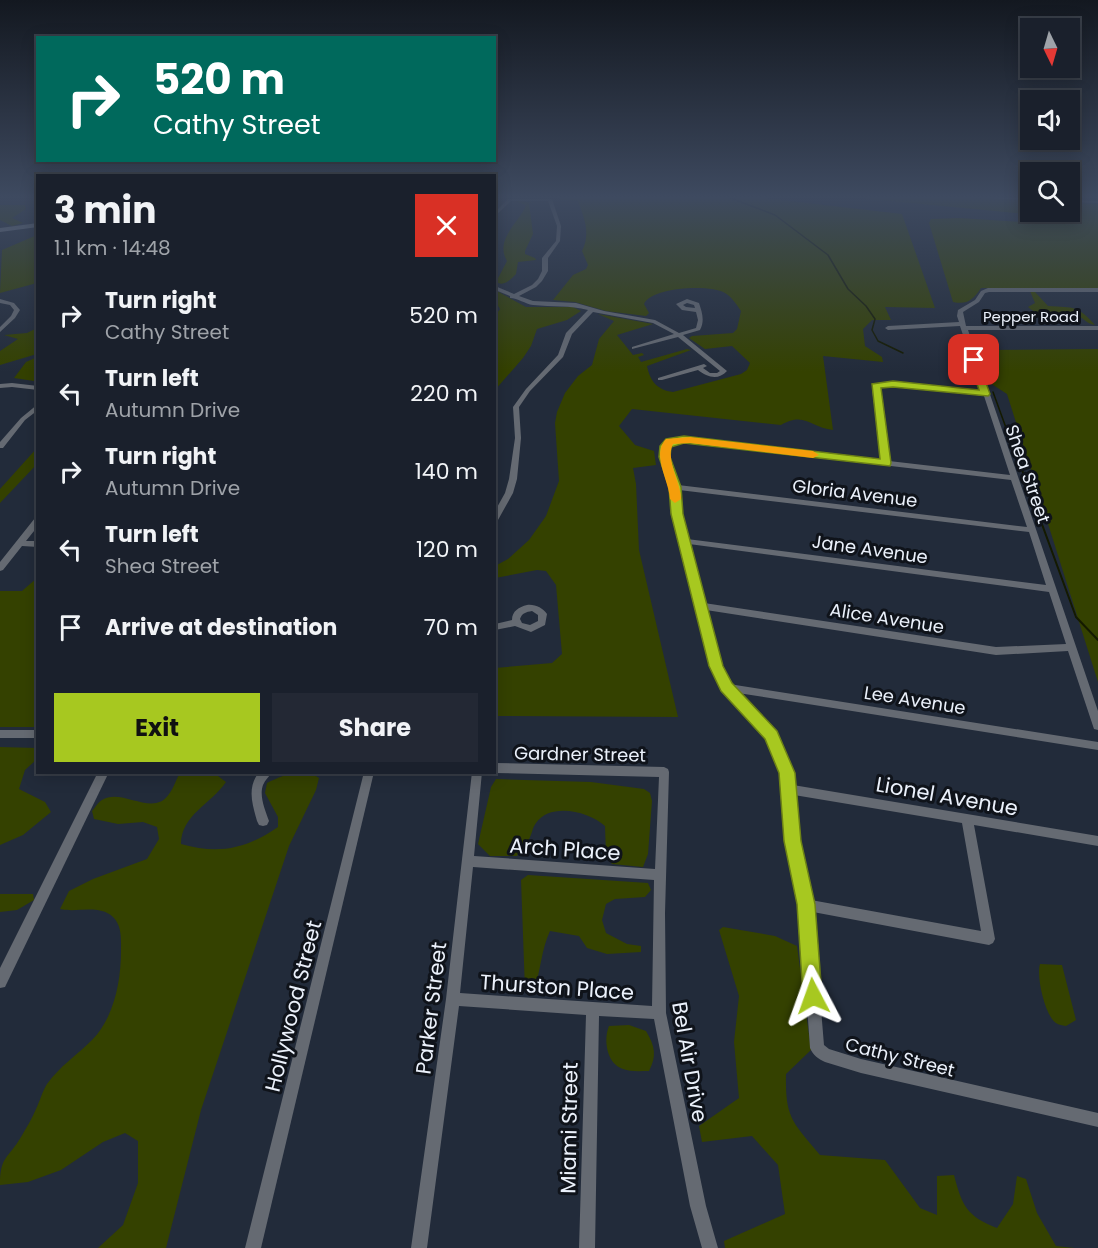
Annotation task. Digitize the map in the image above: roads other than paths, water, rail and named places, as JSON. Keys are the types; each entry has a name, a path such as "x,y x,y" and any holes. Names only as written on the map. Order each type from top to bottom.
{"street":[{"path":"512,297 534,286 540,280 545,272 547,255"},
{"path":"496,289 512,297 532,303 572,305 647,320 665,326 723,369 722,374 709,375 699,368"},
{"path":"963,326 960,311 978,301 985,291 1098,291"},
{"path":"0,301 12,304 17,310 0,330"},
{"path":"496,516 509,493 513,479 518,438 516,407 528,390 561,356 568,333 591,310"},
{"path":"634,348 679,336 700,327 698,310"},
{"name":"Pepper Road","path":"888,328 963,326 1098,328"},
{"name":"Shea Street","path":"963,326 1098,726"},
{"path":"660,379 715,363"},
{"path":"886,463 874,390 878,385 893,384 985,394"},
{"path":"0,386 36,388"},
{"path":"0,446 36,408"},
{"name":"Cathy Street","path":"1014,478 674,440 667,444 664,453 675,487 677,514 714,660 726,687 759,720 771,735 782,757 789,789 793,841 806,904 816,1042 822,1053 861,1066 1098,1120"},
{"name":"Gloria Avenue","path":"675,487 1031,530"},
{"path":"0,568 36,523"},
{"name":"Jane Avenue","path":"684,541 1051,590"},
{"path":"21,543 36,544"},
{"name":"Alice Avenue","path":"700,606 996,651 1071,647"},
{"path":"496,627 517,622"},
{"name":"Lee Avenue","path":"726,687 1098,746"},
{"path":"0,734 36,734"},
{"name":"Gardner Street","path":"496,768 664,772"},
{"name":"Bel Air Drive","path":"664,772 660,875 659,1013 696,1195 710,1248"},
{"path":"0,982 103,774"},
{"path":"263,821 256,788 260,777 264,774"},
{"name":"Hollywood Street","path":"254,1248 369,774"},
{"name":"Parker Street","path":"419,1248 453,999 477,774"},
{"name":"Lionel Avenue","path":"789,789 1098,841"},
{"path":"806,904 989,939 967,818"},
{"name":"Arch Place","path":"468,861 660,875"},
{"name":"Thurston Place","path":"453,999 659,1013"},
{"name":"Miami Street","path":"587,1248 593,1010"}],"waterway":[{"path":"828,255 848,289 866,306 875,319 872,330 878,341 903,353"},
{"path":"993,392 1021,469"},
{"path":"1021,467 1076,617 1098,640"}]}
